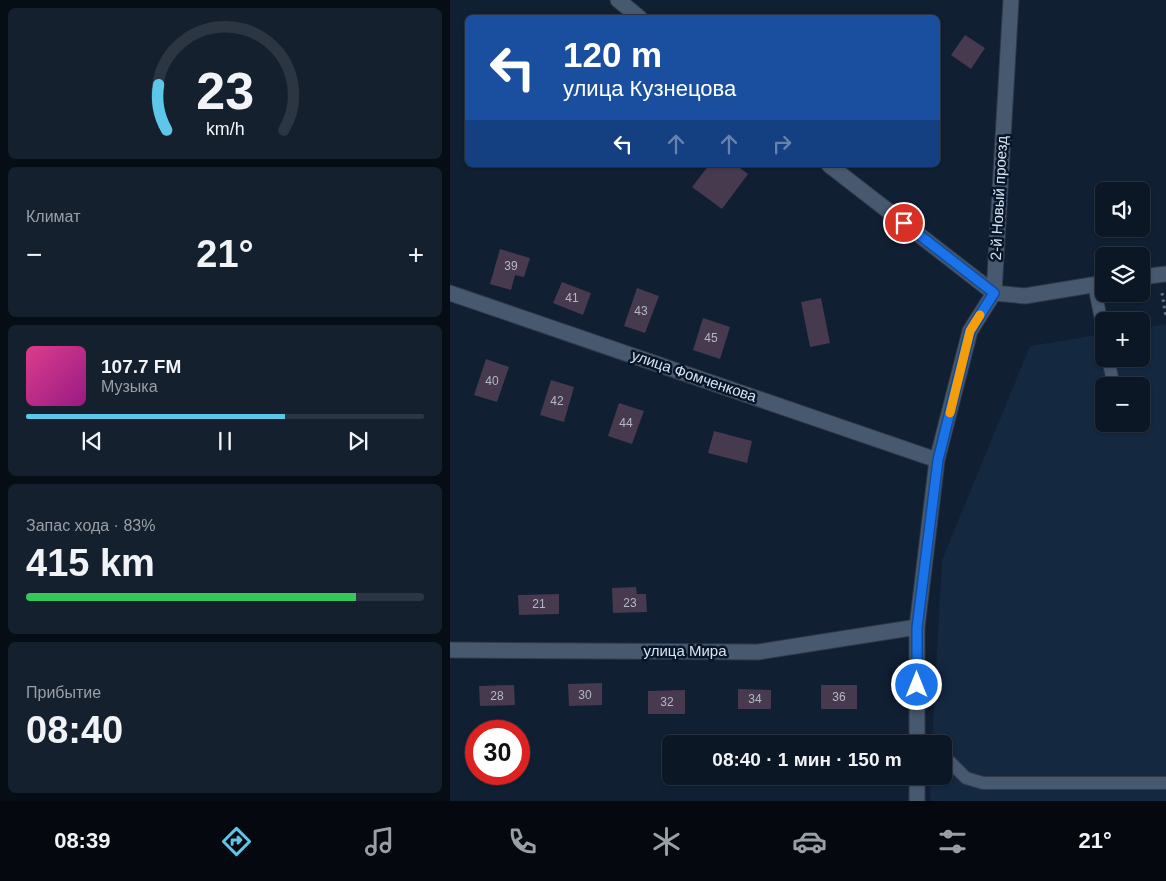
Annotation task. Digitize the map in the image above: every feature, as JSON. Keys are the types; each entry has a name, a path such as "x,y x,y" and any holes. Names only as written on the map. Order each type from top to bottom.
{"street":[{"path":"618,0 636,15"},
{"name":"2-й Новый проезд","path":"918,735 917,628 938,460 970,331 994,293 1011,0"},
{"path":"832,167 994,293 1025,296 1095,284"},
{"name":"улица Фомченкова","path":"450,293 938,460"},
{"name":"улица Мира","path":"450,650 758,652 917,628"},
{"path":"917,785 917,801"}],"lane":[{"path":"952,764 966,778 983,783 1166,783"}],"path":[{"path":"1162,275 1166,318"}],"shaded area":[{"path":"1166,324 1166,801 930,801 931,785 952,785 952,735 932,735 942,560 1030,346 1095,335 1095,367 1150,367 1150,327"}],"building":[{"path":"965,35 985,48 971,69 951,55"},
{"path":"707,167 739,167 748,174 722,209 692,187"},
{"path":"500,249 530,258 524,277 515,275 511,290 490,284"},
{"path":"562,282 591,293 583,315 553,303"},
{"path":"637,288 659,296 645,333 624,326"},
{"path":"821,298 830,343 810,347 801,302"},
{"path":"703,318 730,327 720,359 693,350"},
{"path":"486,359 509,367 497,402 474,395"},
{"path":"551,380 574,387 564,422 540,415"},
{"path":"619,403 644,411 632,444 608,436"},
{"path":"714,431 752,441 747,463 708,453"},
{"path":"636,587 637,594 646,594 647,612 613,613 612,588"},
{"path":"559,594 559,614 519,615 518,595"},
{"path":"602,683 602,705 569,706 568,684"},
{"path":"514,685 515,705 480,706 479,686"},
{"path":"821,685 857,685 857,709 821,709"},
{"path":"738,689 771,690 771,709 738,709"},
{"path":"685,690 685,714 648,714 648,691"}],"slow traffic":[{"path":"950,413 970,331 980,315"}],"route":[{"path":"904,223 994,293 970,331 938,460 917,628 917,685"}]}
